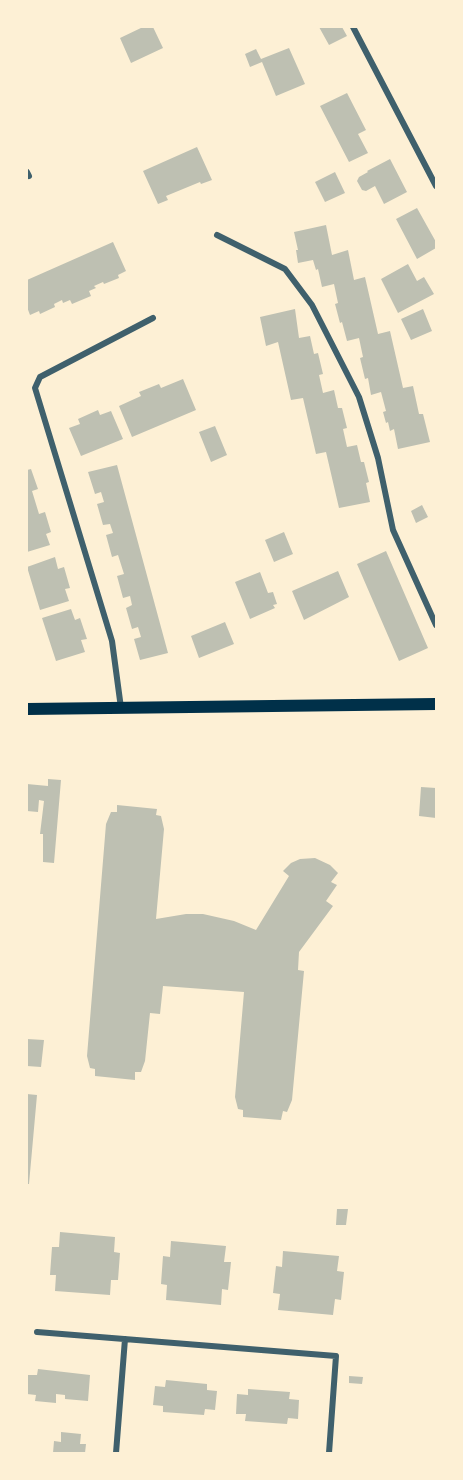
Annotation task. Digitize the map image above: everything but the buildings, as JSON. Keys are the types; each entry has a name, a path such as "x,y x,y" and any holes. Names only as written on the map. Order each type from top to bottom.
{"main road":[{"path":"27,710 436,704"}],"street":[{"path":"353,27 436,186"},
{"path":"217,235 285,269 312,305 359,397 378,458 393,530 436,624"},
{"path":"121,708 112,641 35,388 40,376 153,318"},
{"path":"37,1332 336,1356 329,1453"},
{"path":"116,1453 126,1339"}]}
